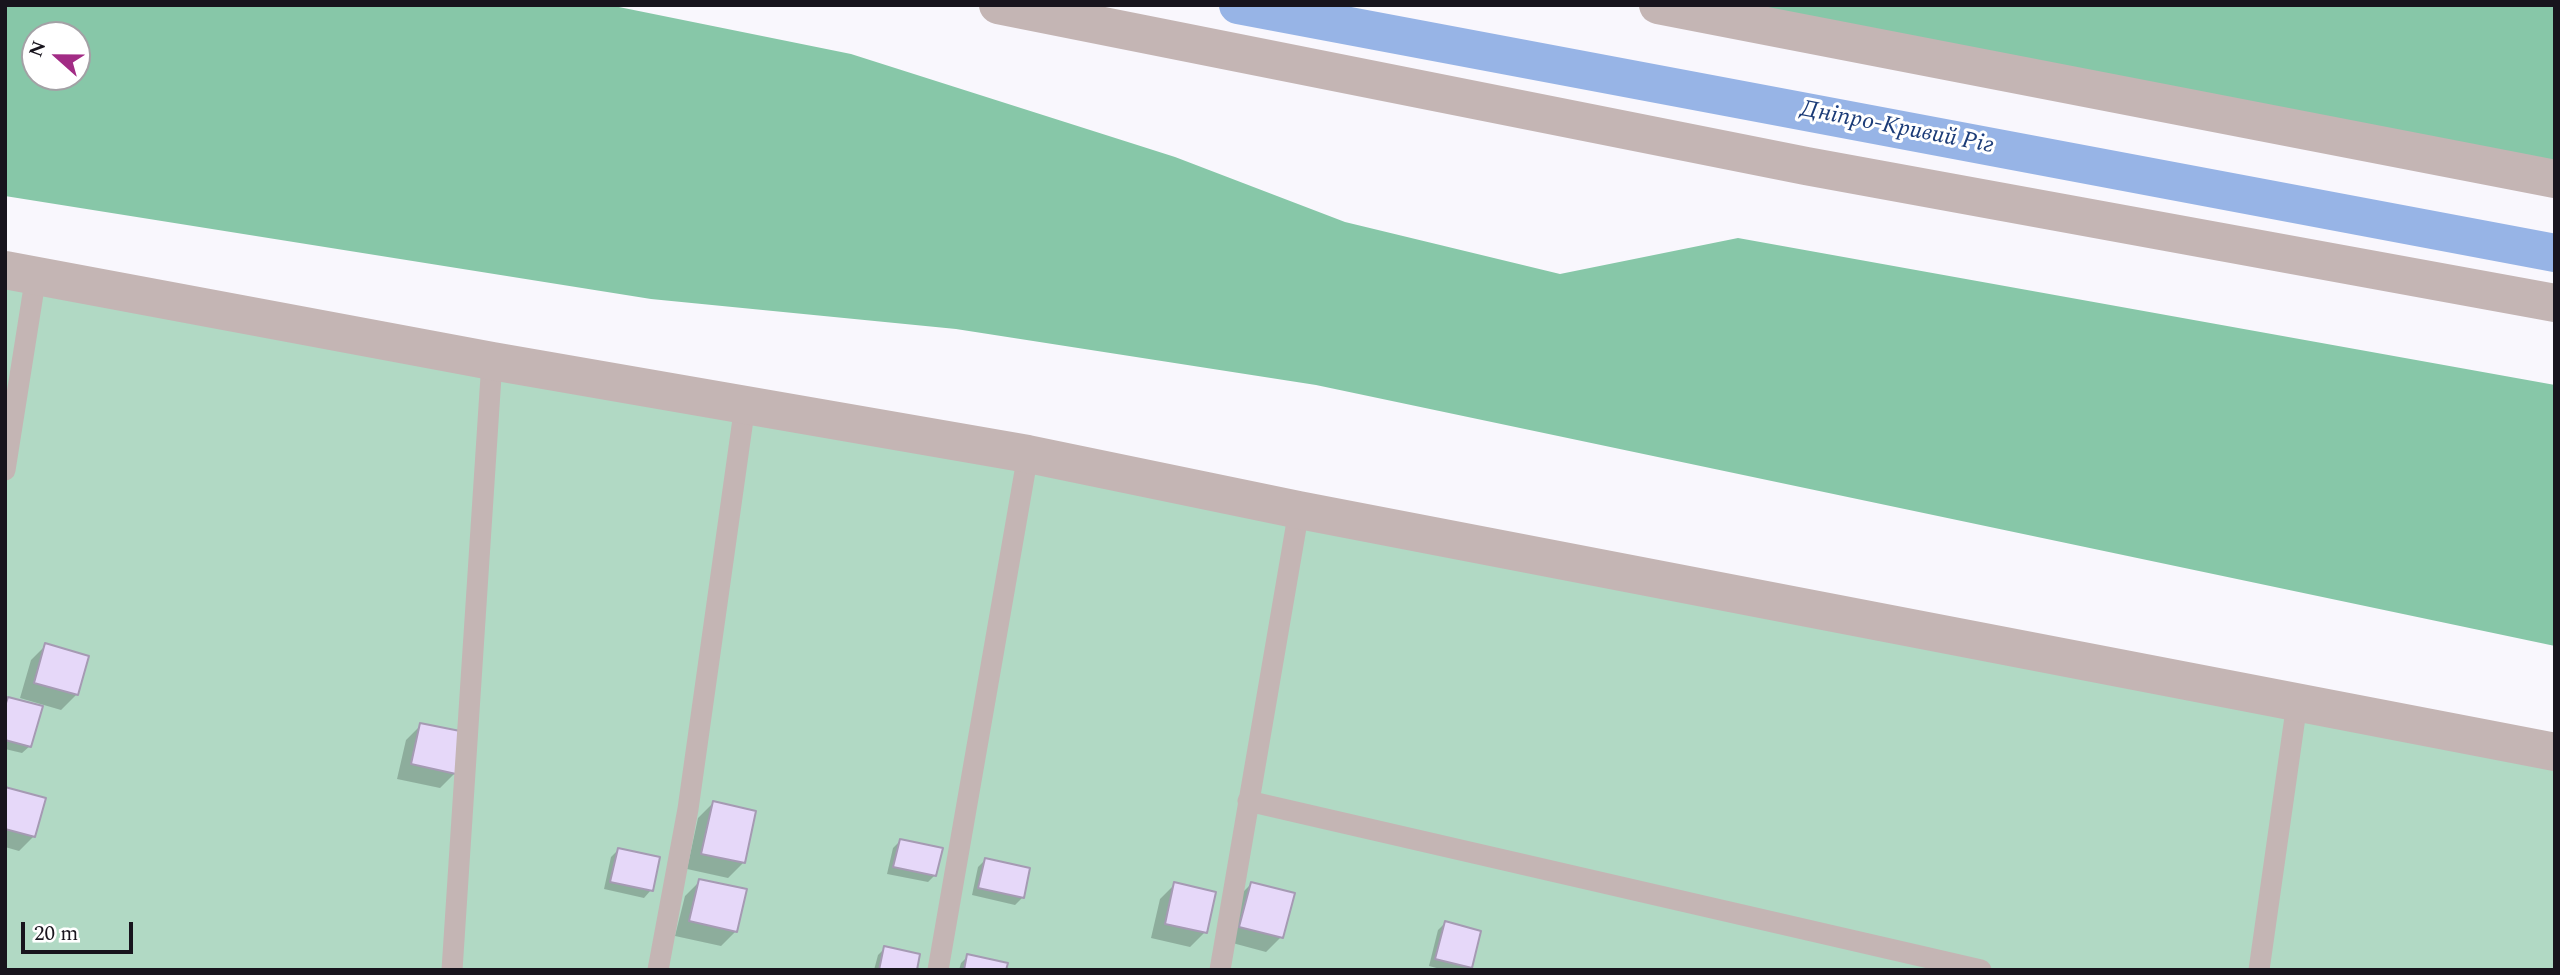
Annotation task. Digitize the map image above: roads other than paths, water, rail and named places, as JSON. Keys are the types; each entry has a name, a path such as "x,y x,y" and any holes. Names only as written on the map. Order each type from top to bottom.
{"street":[{"path":"998,5 1819,169 2555,303"},
{"path":"1658,5 2555,179"},
{"path":"21,272 492,360 1028,454 1299,510 2555,752"}],"lane":[{"path":"5,470 21,272"},
{"path":"452,970 492,360"},
{"path":"658,970 688,809 745,405"},
{"path":"938,970 1028,454"},
{"path":"1220,970 1299,510"},
{"path":"2259,970 2297,703"},
{"path":"1248,801 1982,970"}],"waterway":[{"name":"Дніпро-Кривий Ріг","path":"1238,5 2555,253"}]}
